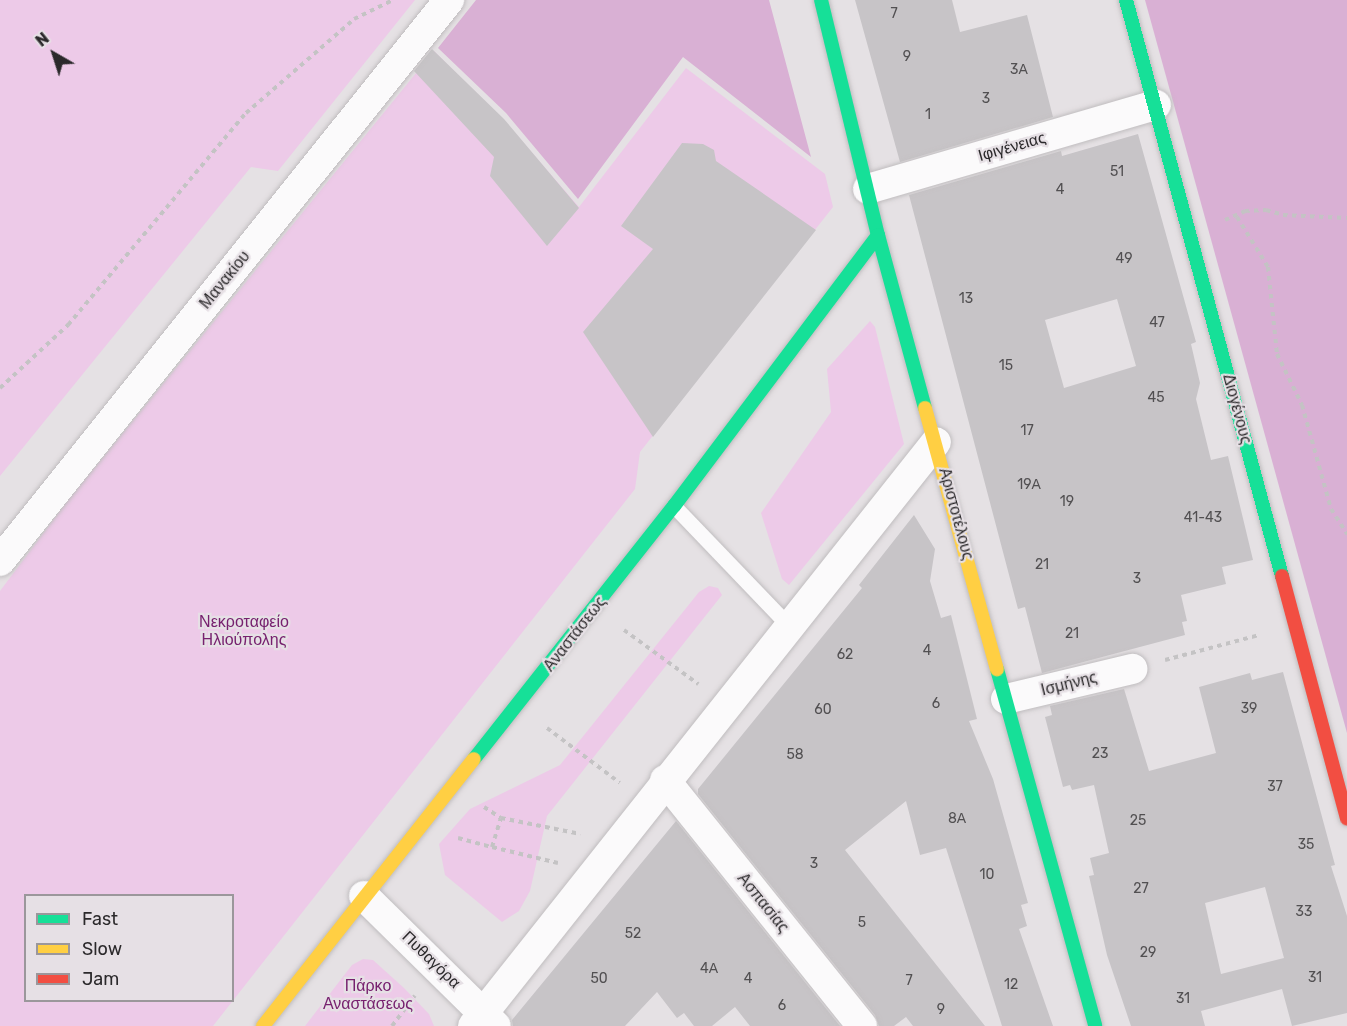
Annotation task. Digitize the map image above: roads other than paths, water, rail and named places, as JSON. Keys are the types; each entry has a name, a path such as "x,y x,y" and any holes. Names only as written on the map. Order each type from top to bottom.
{"street":[{"name":"Μανακίου","path":"0,561 449,0"},
{"name":"Αριστοτέλους","path":"821,0 878,235 1095,1026"},
{"name":"Διογένους","path":"1126,0 1347,818"},
{"name":"Ιφιγένειας","path":"868,189 1156,105"},
{"name":"Αναστάσεως","path":"262,1026 595,608 878,235"},
{"path":"484,1021 593,871 936,441"},
{"name":"Ισμήνης","path":"1006,699 1132,669"},
{"name":"Ασπασίας","path":"664,780 862,1026"},
{"name":"Πυθαγόρα","path":"364,896 484,1021"}],"lane":[{"path":"674,506 789,626"}],"park label":[{"name":"Νεκροταφείο Ηλιούπολης","path":"244,631"},
{"name":"Πάρκο Αναστάσεως","path":"368,995"}]}
